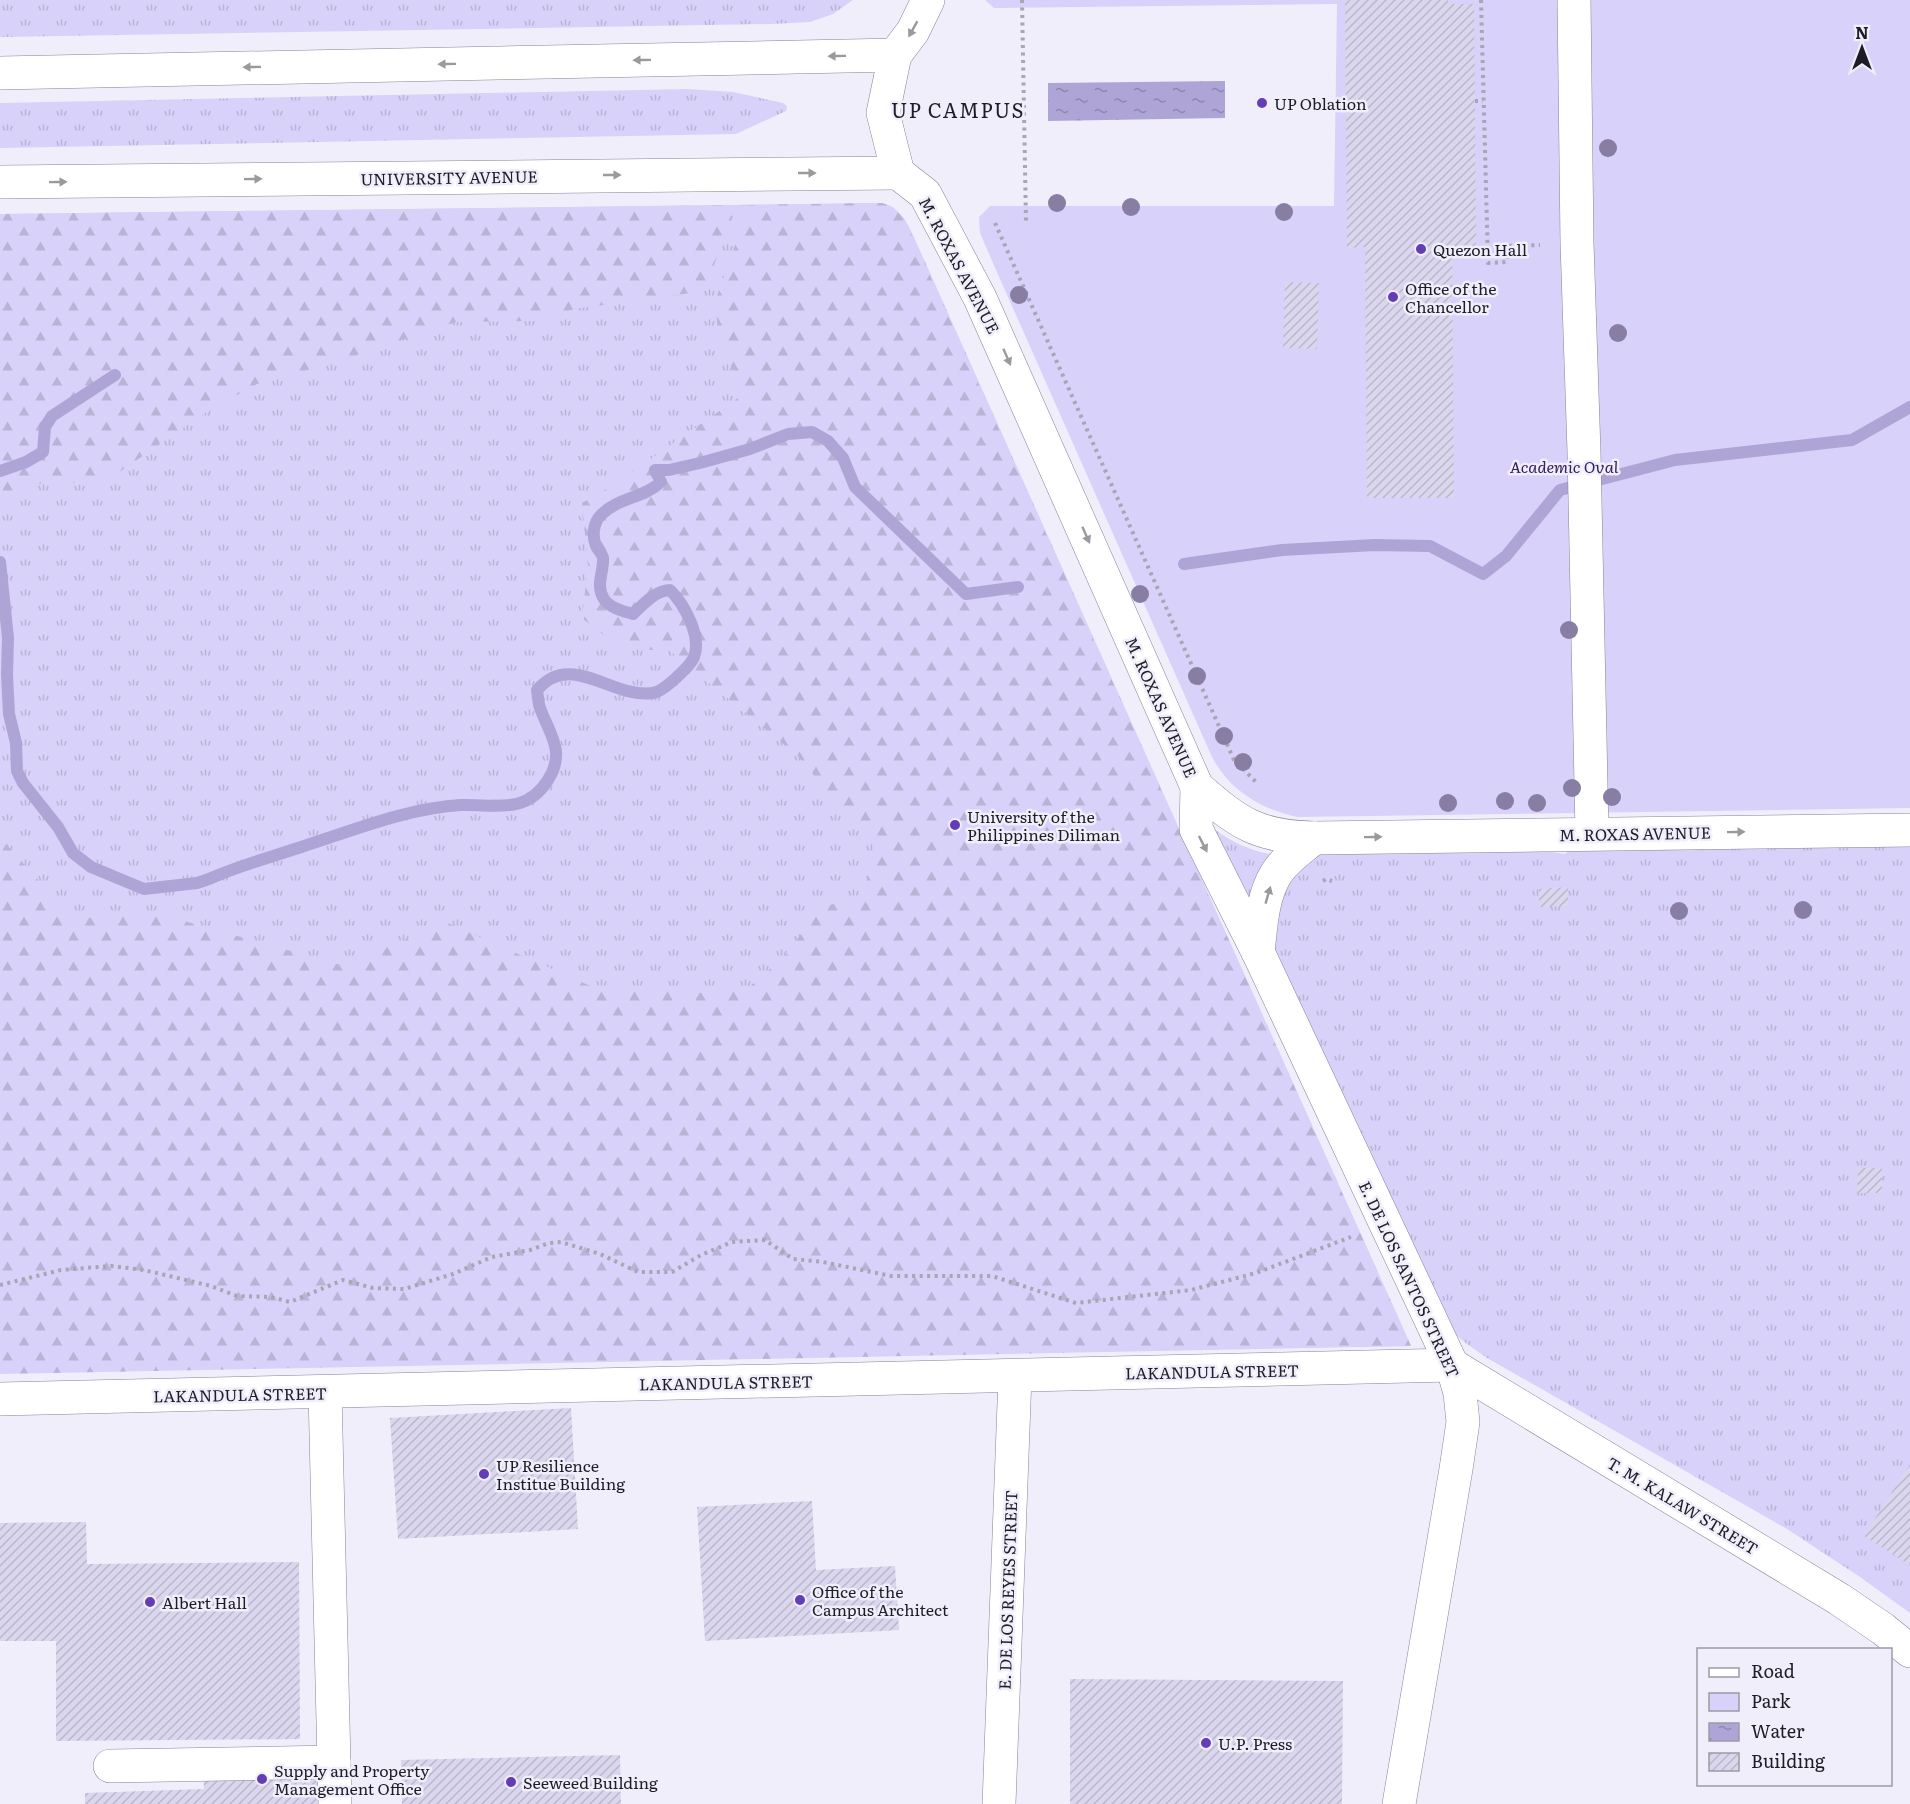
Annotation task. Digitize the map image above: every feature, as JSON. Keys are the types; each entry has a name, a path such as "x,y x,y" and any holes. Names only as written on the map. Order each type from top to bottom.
{"street":[{"path":"898,173 883,113 895,55 913,32 928,0"},
{"path":"1574,0 1577,243 1592,833"},
{"path":"0,73 895,55"},
{"name":"UNIVERSITY AVENUE","path":"0,182 898,173"},
{"name":"M. ROXAS AVENUE","path":"898,173 925,194 980,298 1197,787 1252,827 1275,835 1314,838 1910,830"},
{"name":"E. DE LOS SANTOS STREET","path":"1197,787 1196,829 1258,952 1452,1365 1460,1393 1463,1422 1399,1804"},
{"path":"1258,952 1268,889 1277,872 1314,838"},
{"name":"LAKANDULA STREET","path":"0,1399 1452,1365"},
{"name":"T. M. KALAW STREET","path":"1452,1365 1839,1599 1910,1651"},
{"name":"E. DE LOS REYES STREET","path":"999,1804 1015,1376"},
{"path":"325,1392 335,1804"},
{"path":"110,1766 334,1762"}],"path":[{"path":"1022,0 1026,223"},
{"path":"1481,0 1488,263 1507,262 1507,246"},
{"path":"1475,101 1483,101"},
{"path":"1315,103 1345,103"},
{"path":"995,223 1234,760 1246,774 1264,788"},
{"path":"1317,884 1326,879 1332,881"},
{"path":"0,1285 61,1270 111,1266 144,1270 210,1286 237,1296 271,1297 290,1302 344,1280 373,1288 404,1289 453,1274 492,1257 530,1250 549,1243 561,1242 600,1254 639,1272 672,1272 701,1255 732,1242 765,1240 794,1259 823,1262 891,1276 992,1276 1076,1303 1191,1290 1256,1273 1385,1224"}],"green space":[{"path":"0,0 853,0 833,14 810,22 771,24 0,37"},
{"name":"Academic Oval","path":"985,0 1910,0 1910,808 1297,817 1271,809 1237,789 1219,769 1212,757 980,233 979,217 990,206 1334,206 1337,4 994,8"},
{"path":"688,89 733,92 783,103 787,106 786,111 736,134 0,148 0,103"},
{"path":"882,203 901,215 913,235 1411,1346 0,1365 0,214"},
{"path":"882,203 893,207 905,220 1411,1346 0,1374 0,819 6,844 72,918 163,915 344,966 446,922 588,985 702,993 748,988 786,955 819,909 864,893 874,847 797,755 670,651 620,648 582,618 588,566 582,503 615,484 745,393 718,343 716,299 749,205"},
{"path":"735,205 705,291 574,309 539,321 456,322 333,363 257,384 205,413 102,484 43,482 8,503 0,517 0,214"},
{"path":"1213,828 1243,846 1277,855 1257,922"},
{"path":"1910,838 1910,1613 1787,1529 1487,1358 1450,1330 1265,930 1305,851 1492,843 1565,854 1577,842"}],"water":[{"path":"1225,81 1225,118 1048,121 1048,83"}],"building":[{"name":"Quezon Hall","path":"1448,0 1448,4 1474,4 1476,250 1452,251 1454,498 1367,498 1365,247 1347,248 1345,1"},
{"path":"1285,282 1319,283 1317,349 1283,348"},
{"path":"1568,887 1568,906 1539,907 1539,889"},
{"path":"1858,1168 1882,1168 1882,1193 1857,1193"},
{"name":"UP Resilience Institue Building","path":"571,1408 578,1529 398,1539 390,1418"},
{"path":"1910,1464 1910,1565 1864,1536"},
{"name":"Office of the Campus Architect","path":"812,1501 816,1570 895,1566 899,1630 705,1641 697,1507"},
{"name":"Albert Hall","path":"86,1522 87,1564 299,1562 300,1739 56,1741 56,1641 0,1641 0,1523"},
{"name":"U.P. Press","path":"1070,1679 1343,1681 1342,1804 1070,1804"},
{"name":"Seeweed Building","path":"620,1755 621,1804 402,1804 401,1760"},
{"name":"Supply and Property Management Office","path":"321,1765 322,1804 85,1804 85,1793 204,1789 203,1769"}],"waterway":[{"path":"0,471 26,462 43,452 45,427 52,416 115,375"},
{"path":"1184,564 1282,550 1375,545 1430,546 1483,574 1506,556 1560,490 1675,460 1852,440 1910,407"},
{"path":"0,562 8,638 9,714 16,743 17,771 23,783 58,827 73,853 91,867 144,889 197,883 364,826 422,810 461,805 509,805 530,799 548,780 556,761 552,735 539,706 537,690 550,679 564,674 578,675 638,693 653,693 676,678 694,657 696,649 694,630 681,603 670,590 654,595 633,614 610,605 601,594 603,558 594,538 596,522 607,509 647,492 661,482 655,470 669,470 700,463 750,449 788,434 812,432 828,441 843,458 855,487 966,594 1018,587"}],"place":[{"name":"UP Oblation","path":"1262,103"},
{"name":"Quezon Hall","path":"1421,249"},
{"name":"Office of the Chancellor","path":"1393,297"},
{"name":"University of the Philippines Diliman","path":"955,825"},
{"name":"UP Resilience Institue Building","path":"484,1474"},
{"name":"Office of the Campus Architect","path":"800,1600"},
{"name":"Albert Hall","path":"150,1602"},
{"name":"U.P. Press","path":"1206,1743"},
{"name":"Supply and Property Management Office","path":"262,1779"},
{"name":"Seeweed Building","path":"511,1782"}],"district":[{"name":"UP CAMPUS","path":"958,109"}]}
